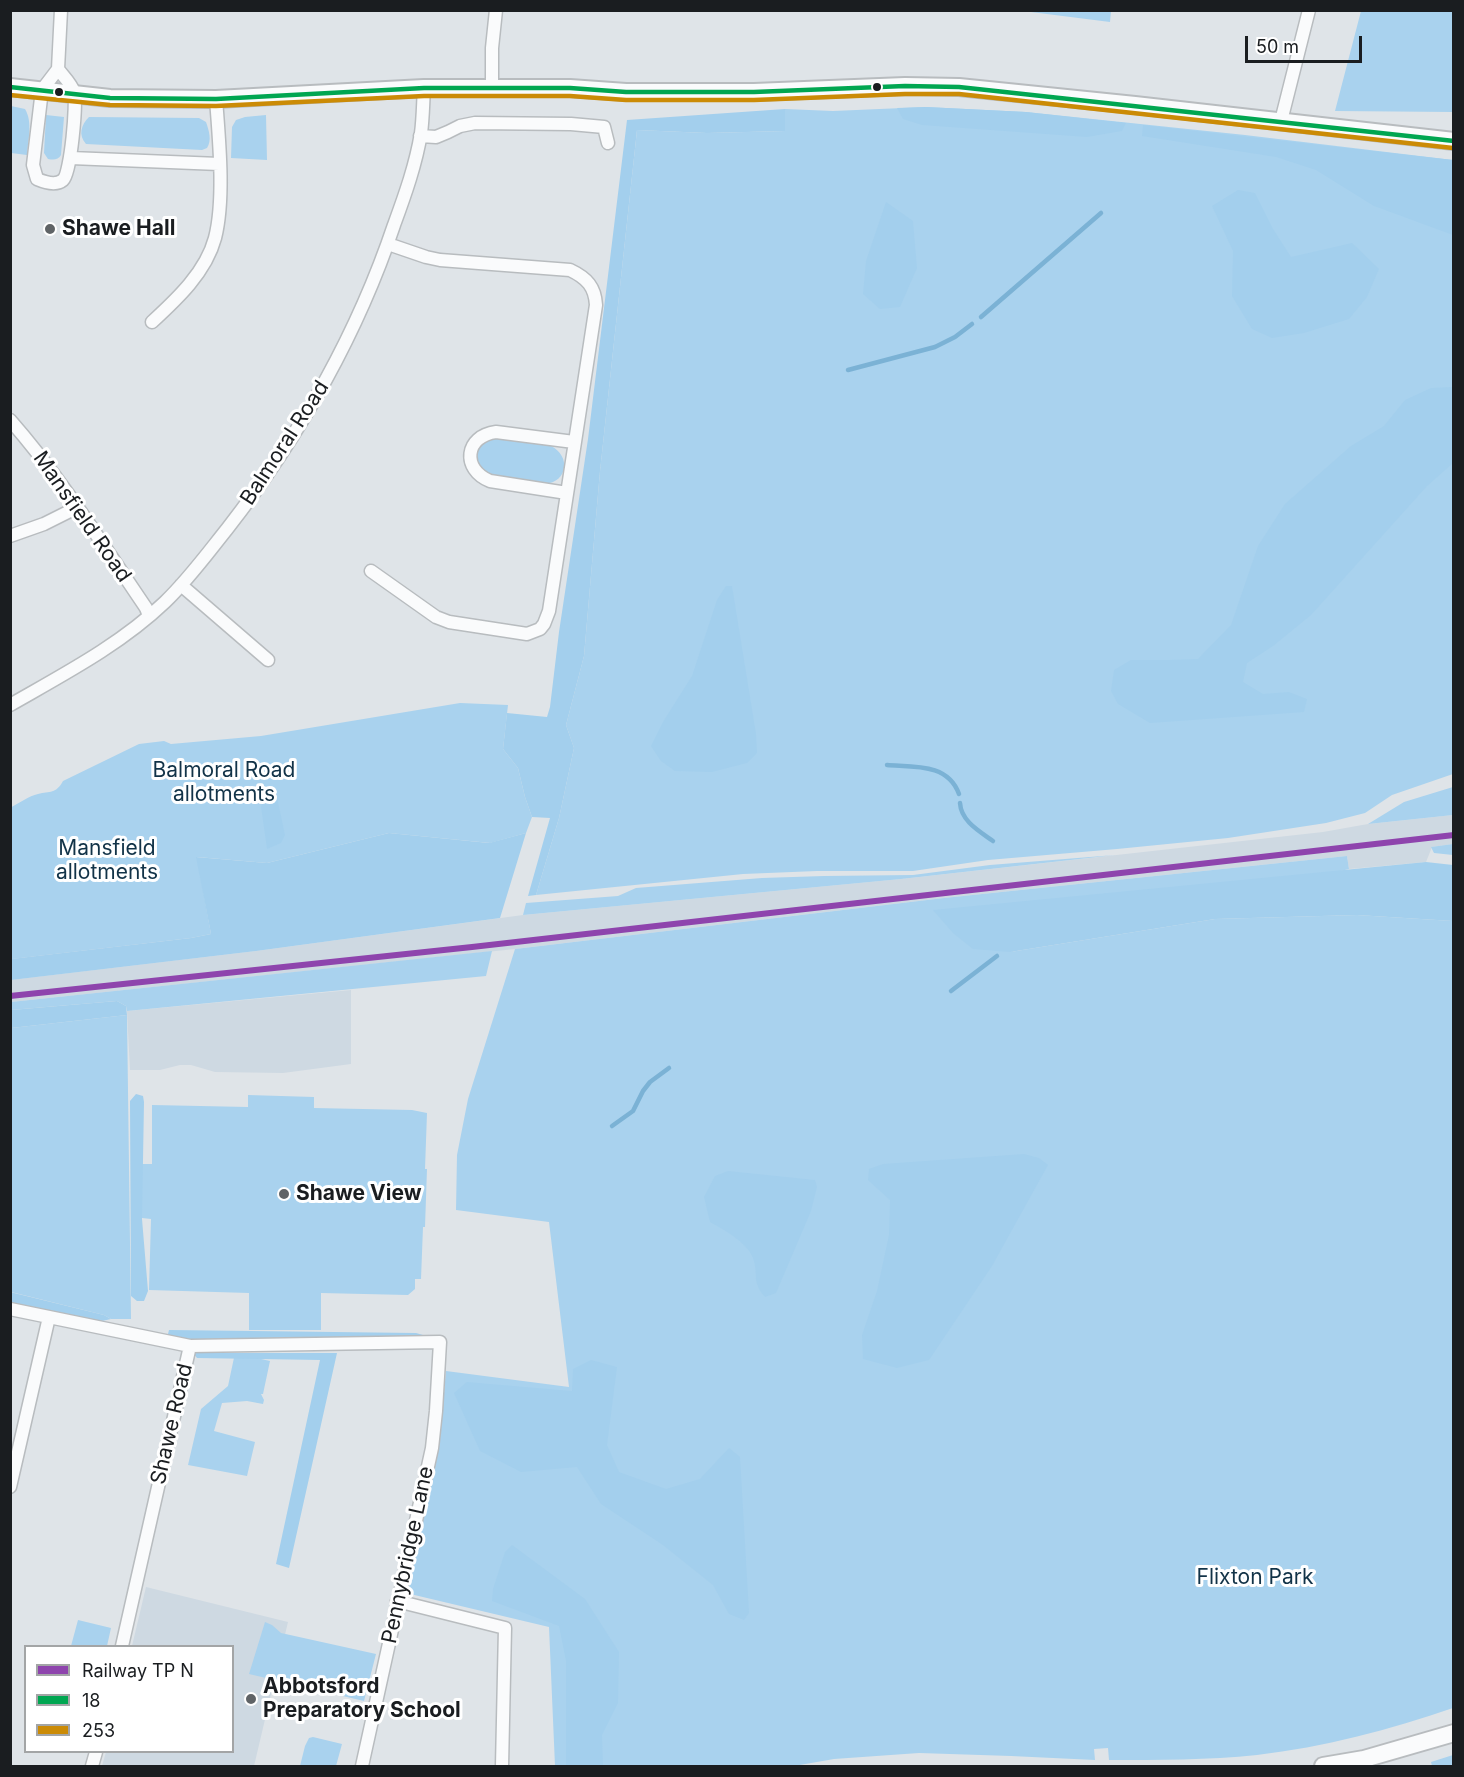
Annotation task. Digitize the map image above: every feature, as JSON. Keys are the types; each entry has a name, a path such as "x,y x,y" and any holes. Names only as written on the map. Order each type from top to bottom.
{"main road":[{"path":"10,87 110,98 216,99 424,88 492,87 686,92 905,86 959,87 1454,141"},
{"path":"1323,1767 1364,1759 1454,1733"}],"street":[{"path":"58,69 75,94 71,158 68,172 63,180 56,183 36,179 33,165 42,90 58,69 61,10"},
{"path":"492,87 492,48 496,10"},
{"path":"1281,121 1309,11"},
{"name":"Balmoral Road","path":"10,705 74,669 149,616 181,585 272,469 347,340 388,244 406,191 420,136 424,88"},
{"path":"152,322 168,308 195,277 205,262 215,239 219,213 216,99"},
{"path":"420,136 436,137 460,126 475,123 571,124 604,127 608,143"},
{"path":"71,158 219,164"},
{"path":"371,571 443,621 519,634 540,629 548,618 596,305 592,286 586,279 563,268 440,260 388,244"},
{"name":"Mansfield Road","path":"10,420 27,439 76,508 146,608 149,616"},
{"path":"567,493 490,481 475,471 470,455 479,437 487,433 496,432 574,442"},
{"path":"10,536 44,524 76,508"},
{"path":"181,585 268,660"},
{"name":"Shawe Road","path":"10,1309 190,1346 122,1645"},
{"path":"10,1487 49,1317"},
{"name":"Pennybridge Lane","path":"190,1346 440,1342 435,1429 362,1767"},
{"path":"398,1601 505,1628 502,1767"}],"shaded area":[{"path":"926,107 1026,112 1126,123 1122,131 1087,137 922,125 903,119 897,108"},
{"path":"785,109 785,131 707,133 637,130 600,471 584,656 566,725 574,748 559,818 536,895 528,896 550,818 532,817 518,768 503,749 507,713 547,717 550,707 588,439 627,120"},
{"path":"1143,125 1453,160 1453,235 1374,206 1316,170 1276,157 1142,136"},
{"path":"1238,190 1255,193 1273,229 1291,257 1352,243 1379,269 1367,297 1349,319 1304,333 1272,338 1252,329 1232,296 1233,251 1212,206"},
{"path":"886,202 913,221 917,268 900,307 880,309 863,294 866,261"},
{"path":"1453,386 1453,463 1427,486 1311,615 1273,646 1247,663 1243,682 1263,694 1289,692 1307,699 1304,712 1150,723 1118,704 1111,691 1114,670 1131,660 1198,659 1231,625 1258,546 1285,504 1351,446 1384,426 1405,400 1431,388"},
{"path":"726,586 732,586 756,734 757,753 747,763 712,772 675,771 661,761 651,746 692,676 717,600"},
{"path":"275,788 285,835 281,843 267,849 261,807 263,801"},
{"path":"1453,815 1453,844 1432,847 1426,862 1349,869 1347,856 944,898 515,949 11,1002 10,980 256,951 523,915 901,879 1323,832 1368,824"},
{"path":"389,833 489,843 526,833 500,918 256,951 11,980 11,959 211,934 196,857 267,863"},
{"path":"1426,862 1453,865 1453,921 1357,915 1215,919 1010,952 973,949 953,933 933,910"},
{"path":"351,990 351,1064 283,1073 215,1072 191,1065 160,1070 130,1070 127,1011"},
{"path":"117,1001 126,1006 127,1015 11,1028 11,1010"},
{"path":"136,1094 143,1096 144,1102 142,1219 148,1291 144,1301 137,1301 131,1296 130,1101"},
{"path":"1024,1154 1039,1158 1048,1165 992,1266 929,1360 897,1368 863,1359 862,1335 877,1291 889,1235 890,1200 868,1180 869,1169 883,1164"},
{"path":"728,1171 815,1180 817,1187 811,1211 776,1293 765,1297 758,1287 755,1264 750,1252 722,1228 710,1222 704,1197 715,1176"},
{"path":"10,1292 104,1315 111,1319 102,1321 11,1304"},
{"path":"169,1330 416,1333 423,1335 421,1338 190,1341 174,1339 168,1334"},
{"path":"193,1353 337,1353 289,1568 276,1564 320,1360 197,1358"},
{"path":"591,1360 617,1367 607,1445 619,1472 666,1489 700,1479 729,1448 740,1457 749,1613 744,1620 729,1614 713,1585 663,1545 601,1504 577,1467 521,1472 480,1451 454,1393 467,1382 572,1391 573,1369"},
{"path":"512,1545 585,1599 619,1652 618,1703 602,1735 603,1766 566,1766 566,1661 559,1626 492,1601 493,1589 505,1552"},
{"name":"Abbotsford Preparatory School","path":"146,1587 288,1622 254,1766 102,1766 106,1753 234,1753 234,1645 132,1645"}],"green space":[{"path":"1023,11 1111,11 1110,22"},
{"path":"1361,11 1453,11 1453,112 1335,111"},
{"path":"11,106 25,109 29,120 27,155 11,153"},
{"path":"926,107 1026,112 1453,160 1453,774 1392,795 1365,813 1326,823 1228,838 988,860 913,871 743,874 536,895 559,818 574,748 566,725 584,656 600,471 637,130 707,133 785,131 785,109 833,111"},
{"path":"46,115 64,117 61,155 56,159 48,159 44,153"},
{"path":"266,115 267,160 231,158 232,127 236,120"},
{"path":"89,117 199,118 206,122 209,142 207,148 202,150 86,144 82,137 82,130"},
{"path":"495,438 551,446 562,456 564,468 562,474 553,482 545,484 490,475 480,466 477,455 482,444"},
{"path":"460,703 508,705 503,749 518,768 532,817 526,833 490,843 389,833 267,863 197,857 211,934 12,959 10,953 10,808 20,802 55,790 63,781 139,744 164,741 171,744 261,736"},
{"path":"1453,787 1453,815 1368,824 1404,802"},
{"path":"1453,844 1453,855 1434,853 1431,847"},
{"path":"1115,855 901,879 523,915 526,903 618,896 636,888 762,878 913,875 990,865"},
{"name":"Flixton Park","path":"1347,856 1349,869 1010,952 1215,919 1357,915 1453,921 1453,1708 1405,1724 1332,1742 1282,1752 1220,1758 1109,1760 1108,1748 1094,1749 1095,1760 919,1753 834,1759 794,1766 555,1766 549,1627 406,1593 434,1467 446,1371 569,1387 549,1222 456,1210 457,1155 468,1099 515,949 944,898"},
{"path":"492,951 486,976 127,1011 126,1006 117,1001 11,1010 11,1002"},
{"path":"127,1015 131,1319 111,1319 104,1315 11,1292 11,1028"},
{"name":"Shawe View","path":"248,1095 314,1097 314,1108 412,1110 427,1113 425,1227 423,1227 421,1279 415,1279 415,1289 408,1295 321,1293 321,1330 249,1330 249,1293 149,1290 151,1219 142,1218 142,1164 152,1164 152,1105 248,1107"},
{"path":"235,1353 270,1361 263,1394 261,1394 263,1404 247,1401 222,1403 214,1431 255,1442 247,1476 188,1465 201,1409 228,1386"},
{"path":"78,1620 111,1628 107,1645 71,1645"},
{"path":"265,1622 281,1633 376,1654 364,1701 249,1674"},
{"path":"309,1738 342,1744 336,1766 300,1766 305,1746"},
{"path":"1453,1755 1453,1766 1432,1766 1431,1762"}],"waterway":[{"path":"981,317 1101,213"},
{"path":"848,370 935,347 955,337 972,324"},
{"path":"887,765 919,767 939,772 954,784 959,794"},
{"path":"960,803 967,820 993,841"},
{"path":"951,991 997,956"},
{"path":"612,1126 633,1111 650,1082 669,1068"}],"transit line":[{"name":"18","path":"10,87 110,98 216,99 424,88 754,92 905,86 959,87 1454,141"},
{"name":"253","path":"10,95 110,105 216,106 424,96 754,100 959,94 1453,148"},
{"path":"10,996 472,947 1454,835"}],"place":[{"name":"Shawe Hall","path":"50,229"},
{"name":"Shawe View","path":"284,1194"},
{"name":"Abbotsford Preparatory School","path":"251,1699"}],"park label":[{"name":"Balmoral Road allotments","path":"224,783"},
{"name":"Mansfield allotments","path":"107,861"}]}
